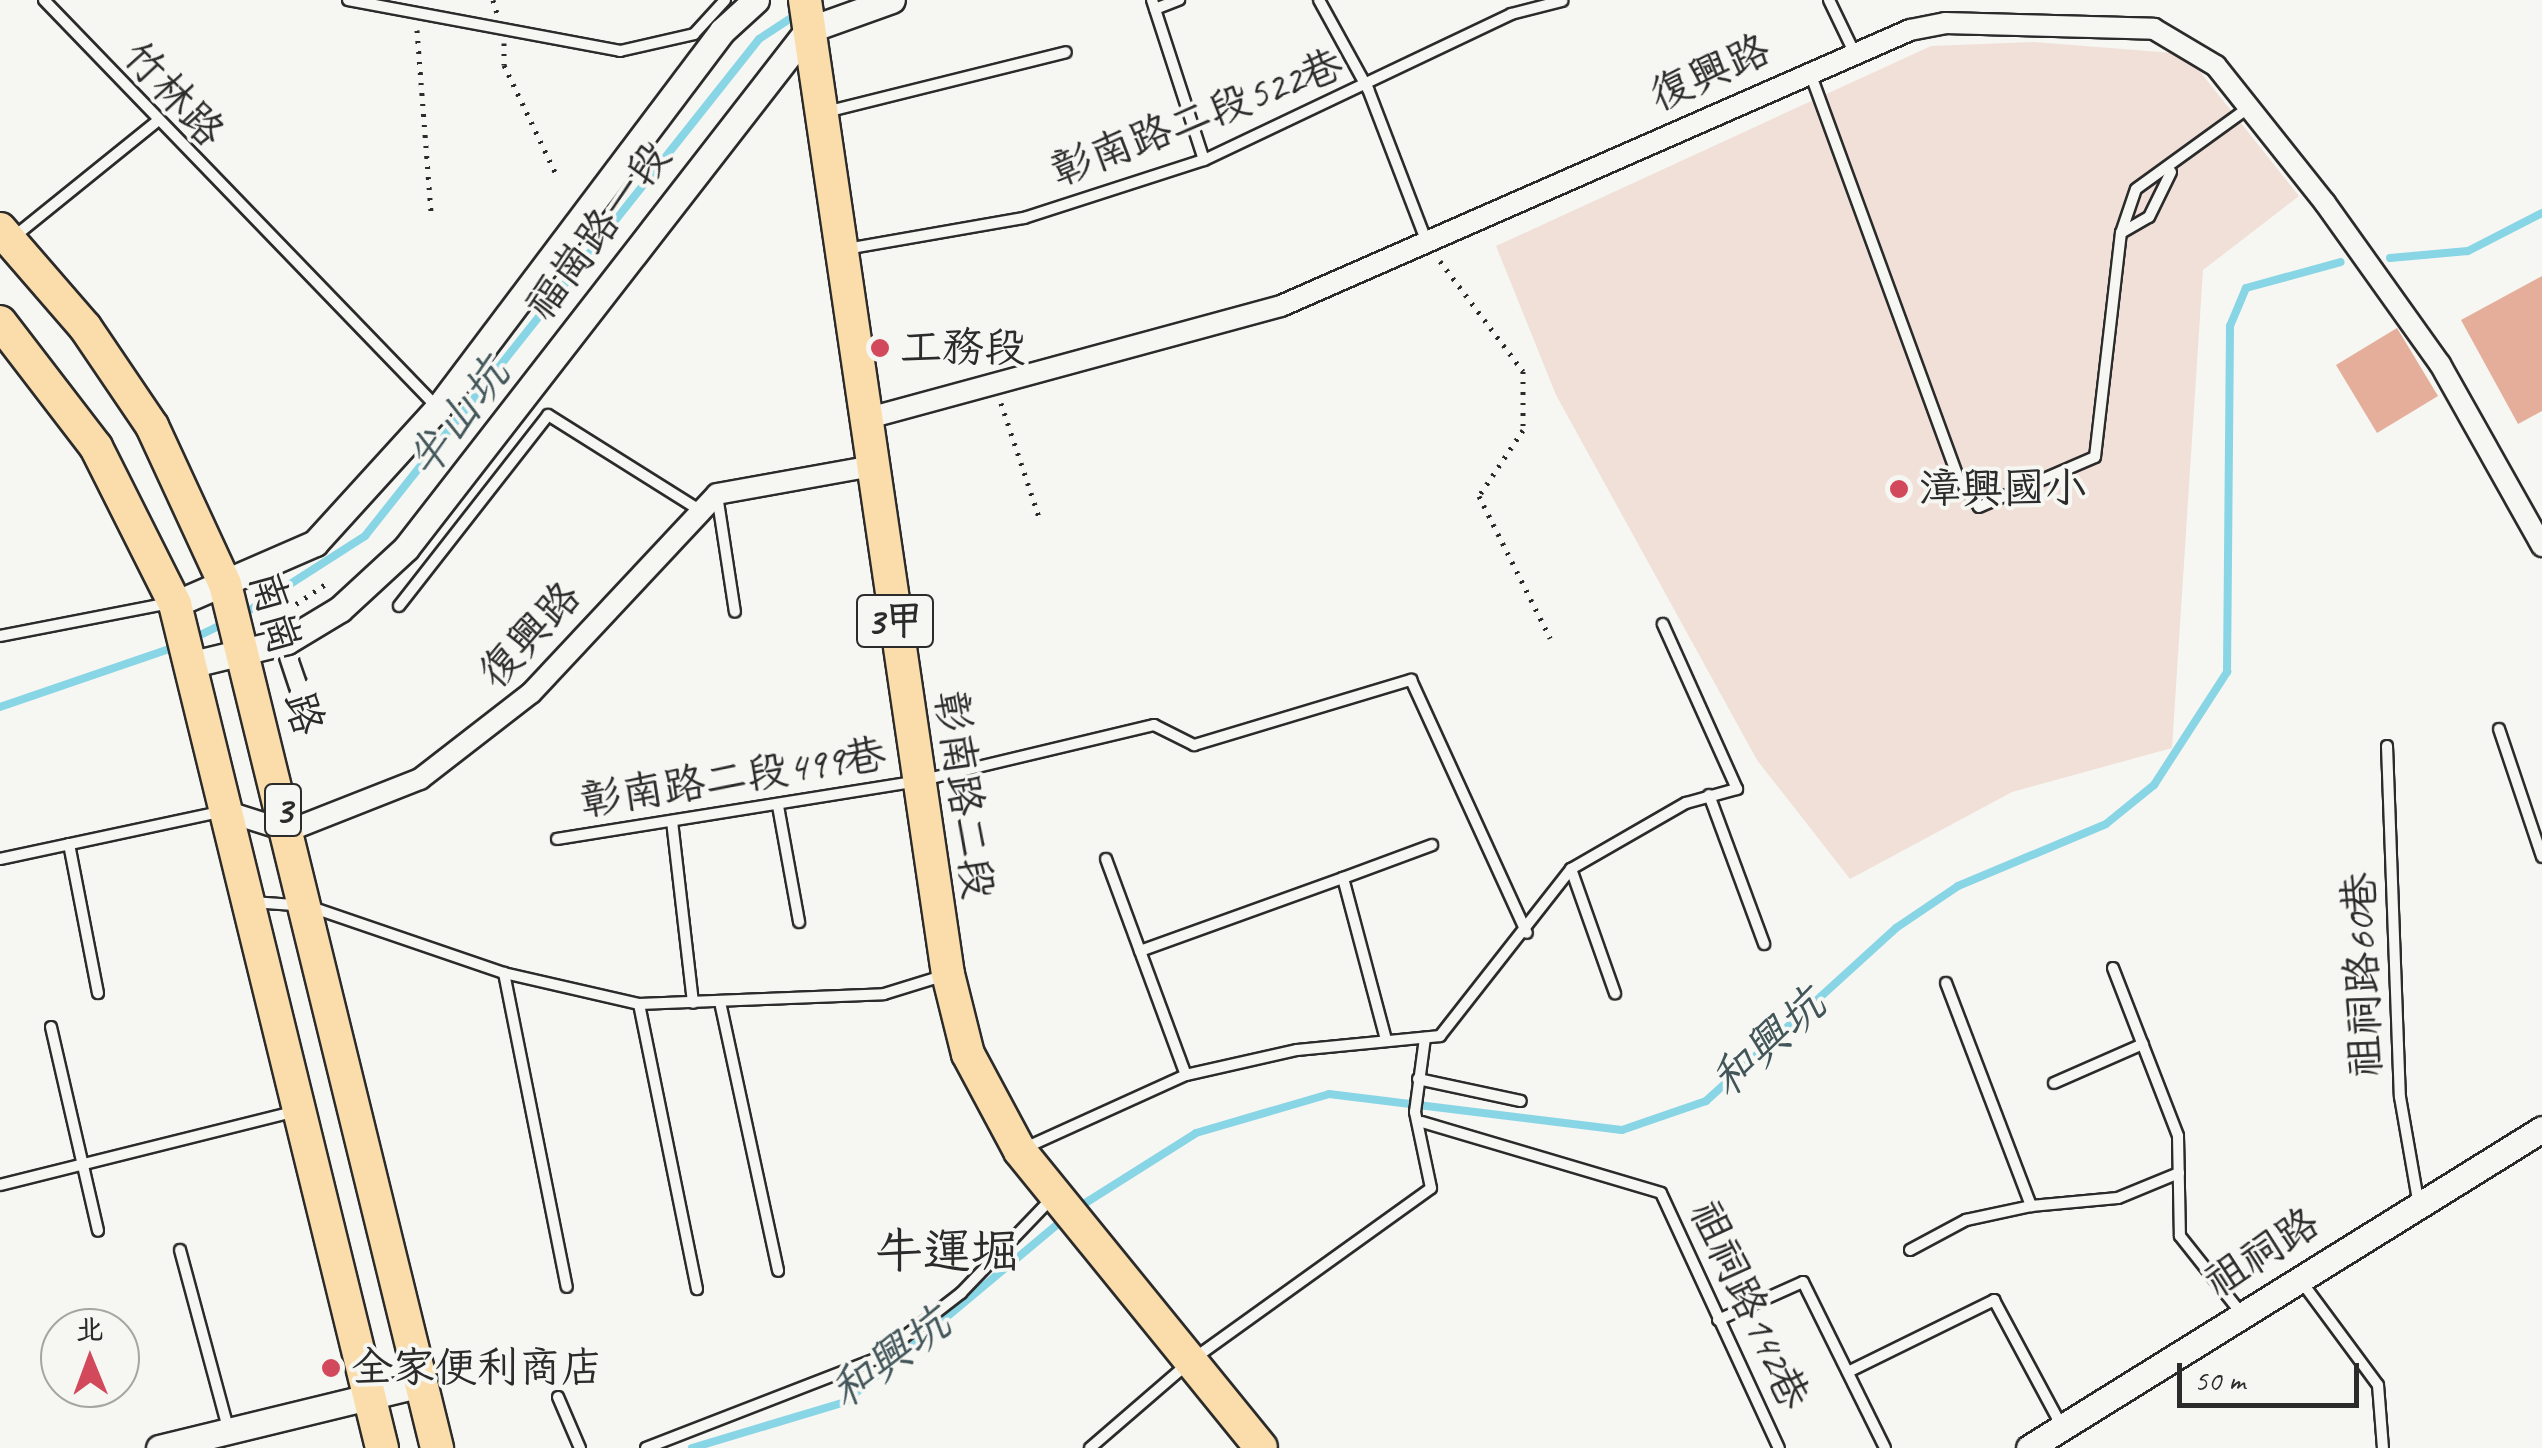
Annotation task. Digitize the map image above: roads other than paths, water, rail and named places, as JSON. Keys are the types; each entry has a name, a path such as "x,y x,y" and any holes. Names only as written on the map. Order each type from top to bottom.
{"main road":[{"name":"彰南路二段","path":"806,13 948,974 968,1054 1020,1151 1063,1209 1192,1360 1261,1448"},
{"name":"南崗二路","path":"5,234 152,426 225,584 248,654 437,1448"},
{"name":"3","path":"0,322 96,447 175,604 193,664 382,1448"}],"street":[{"name":"福崗路一段","path":"175,604 315,542 438,408 722,31 756,0"},
{"path":"806,13 892,0"},
{"name":"福崗路一段","path":"193,664 248,654 340,609 406,548 806,13"},
{"name":"復興路","path":"865,419 1282,306 1809,70 1945,23 2154,29 2216,66 2251,106 2440,364 2542,546"},
{"name":"復興路","path":"288,831 420,779 492,729 698,509 717,494 872,466"},
{"path":"226,811 288,831"},
{"name":"祖祠路","path":"2037,1446 2418,1200 2542,1130"},
{"path":"159,1448 422,1384"}],"lane":[{"name":"竹林路","path":"44,0 215,187 438,408"},
{"path":"348,0 414,8 503,33 620,51 694,34 725,0"},
{"path":"1179,0 1154,4 1204,160"},
{"path":"1319,0 1368,89 1427,243"},
{"path":"1829,0 1854,52"},
{"name":"彰南路二段522巷","path":"840,250 1024,218 1204,160 1368,89 1511,14 1562,1"},
{"path":"820,114 1066,52"},
{"path":"1809,70 1959,479 1980,506 2094,457 2121,233 2136,189 2170,172 2251,106"},
{"path":"5,234 155,123"},
{"path":"2121,233 2149,217 2170,172"},
{"path":"399,606 548,415 698,509"},
{"path":"717,494 735,612"},
{"path":"0,636 175,604"},
{"path":"1020,1151 1186,1075 1386,1040 1440,1036 1528,933 1571,868 1709,795 1736,788 1663,624"},
{"name":"彰南路二段499巷","path":"557,839 920,781 1154,725 1194,745 1412,680 1528,933"},
{"path":"2499,729 2542,857"},
{"name":"祖祠路60巷","path":"2387,746 2400,1097 2418,1200"},
{"path":"1709,795 1764,944"},
{"path":"778,806 799,922"},
{"path":"0,859 226,811"},
{"path":"672,821 693,1003"},
{"path":"69,844 98,992"},
{"path":"1140,951 1432,845"},
{"path":"1106,859 1186,1075"},
{"path":"1571,868 1615,993"},
{"path":"1343,878 1386,1040"},
{"path":"251,902 308,906 504,973 639,1004 884,994 948,974"},
{"path":"2113,968 2178,1136 2180,1236 2241,1313"},
{"path":"504,973 567,1287"},
{"path":"1946,982 2031,1206"},
{"path":"720,1002 778,1271"},
{"path":"639,1004 697,1289"},
{"path":"51,1028 98,1231"},
{"path":"1090,1448 1192,1360 1431,1188 1422,1122 1415,1112 1425,1038"},
{"path":"2054,1082 2142,1044"},
{"path":"1418,1079 1522,1101"},
{"path":"0,1186 81,1161 302,1109"},
{"name":"祖祠路142巷","path":"1422,1122 1602,1171 1661,1192 1779,1448"},
{"path":"1910,1250 1966,1220 2031,1206 2118,1198 2179,1172"},
{"path":"646,1448 876,1358 1063,1209"},
{"path":"180,1250 229,1432"},
{"path":"2298,1276 2378,1386 2383,1448"},
{"path":"1718,1320 1803,1282 1885,1448"},
{"path":"1850,1371 1994,1300 2063,1428"},
{"path":"558,1397 580,1448"}],"waterway":[{"name":"半山坑","path":"242,615 365,536 759,39 797,14"},
{"name":"和興坑","path":"2390,258 2468,251 2542,213"},
{"name":"和興坑","path":"1079,1207 1196,1133 1329,1094 1622,1130 1706,1101 1896,928 1958,886 2106,824 2154,785 2227,672 2230,326 2246,288 2341,262"},
{"name":"半山坑","path":"192,639 225,623"},
{"name":"半山坑","path":"0,707 175,647"},
{"name":"和興坑","path":"692,1448 845,1402 1064,1219"}],"place":[{"name":"工務段","path":"880,348"},
{"name":"漳興國小","path":"1899,489"},
{"name":"全家便利商店","path":"331,1368"}],"district":[{"name":"牛運堀","path":"947,1252"}]}
